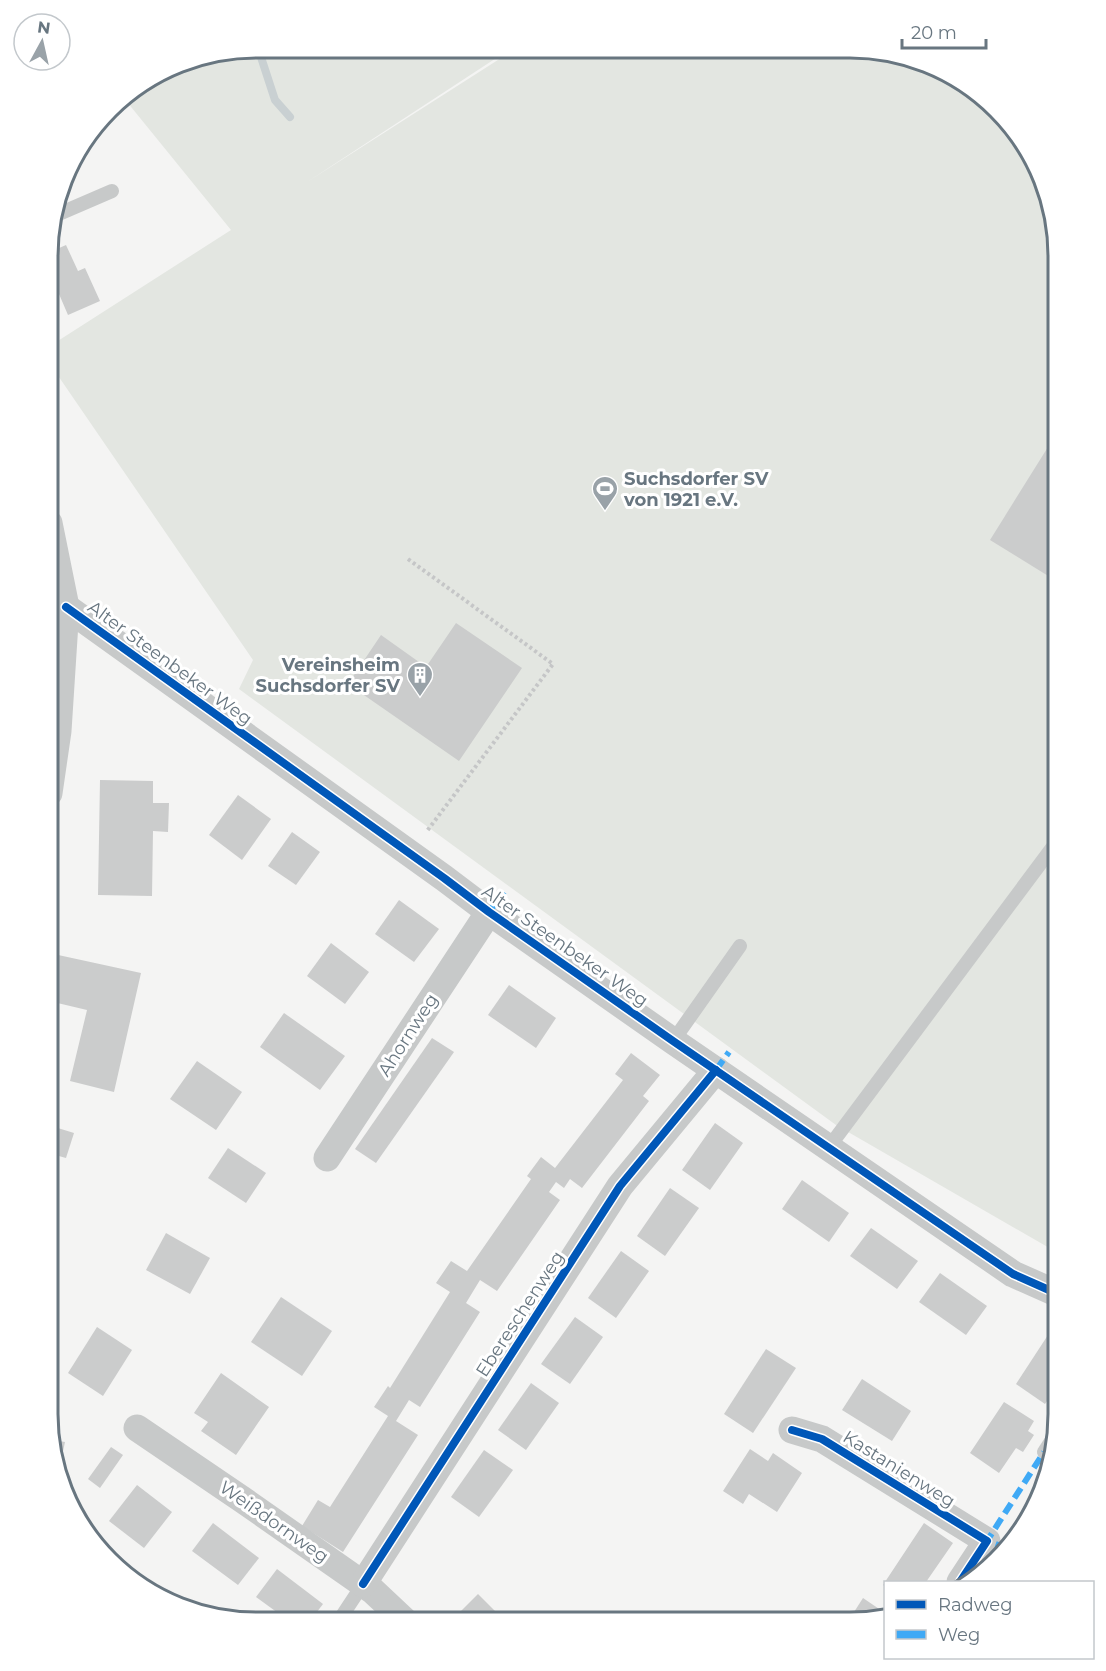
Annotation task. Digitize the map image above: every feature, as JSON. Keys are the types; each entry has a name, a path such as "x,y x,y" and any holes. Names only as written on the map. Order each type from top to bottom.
{"street":[{"path":"58,567 66,607 58,731"},
{"name":"Alter Steenbeker Weg","path":"66,607 489,912 673,1041 1013,1274 1047,1289"},
{"name":"Ahornweg","path":"327,1158 489,912"},
{"name":"Ebereschenweg","path":"363,1584 620,1186 716,1070"},
{"name":"Weißdornweg","path":"136,1428 373,1591 395,1612"},
{"name":"Kastanienweg","path":"792,1430 822,1439 987,1541 964,1576"}],"lane":[{"path":"64,212 112,191"},
{"path":"829,1147 1047,854"},
{"path":"673,1041 740,946"},
{"path":"345,1612 363,1584"}],"path":[{"path":"408,559 553,664 410,854"}],"shaded area":[{"name":"Suchsdorfer SV von 1921 e.V.","path":"256,58 496,58 307,182 501,58 850,58 876,60 901,65 949,85 990,116 1007,136 1021,157 1041,205 1048,256 1047,1247 836,1125 239,689 253,660 58,376 58,341 231,230 129,105 157,85 181,74 205,65 230,60"}],"building":[{"path":"66,245 78,271 85,268 100,301 68,315 58,292 59,248"},
{"path":"1048,447 1048,576 990,540"},
{"name":"Vereinsheim Suchsdorfer SV","path":"456,623 522,668 459,761 348,684 381,635 426,667"},
{"path":"100,780 153,781 153,803 169,803 168,832 153,831 152,896 98,895"},
{"path":"238,795 271,819 242,860 209,835"},
{"path":"292,832 320,852 296,885 268,866"},
{"path":"399,900 439,929 414,962 375,934"},
{"path":"331,943 369,972 345,1004 307,976"},
{"path":"58,955 141,973 114,1092 70,1081 87,1010 58,1003"},
{"path":"509,985 556,1018 536,1048 488,1015"},
{"path":"284,1013 345,1056 320,1090 260,1047"},
{"path":"432,1038 454,1052 376,1163 355,1149"},
{"path":"631,1053 660,1075 643,1096 649,1101 582,1188 570,1179 564,1188 556,1182 549,1192 560,1200 497,1291 480,1280 466,1303 480,1312 420,1407 409,1400 396,1421 418,1435 343,1552 302,1526 318,1500 330,1507 388,1416 374,1407 388,1386 390,1388 450,1292 436,1283 451,1261 467,1271 531,1179 527,1176 541,1157 555,1168 623,1080 615,1074"},
{"path":"197,1061 242,1092 216,1130 170,1099"},
{"path":"715,1123 743,1143 710,1190 682,1170"},
{"path":"58,1128 74,1133 66,1158 58,1156"},
{"path":"228,1148 266,1173 246,1203 208,1178"},
{"path":"802,1180 849,1213 829,1242 782,1209"},
{"path":"670,1188 699,1208 665,1256 637,1236"},
{"path":"871,1228 918,1261 897,1289 850,1256"},
{"path":"166,1233 210,1258 190,1294 146,1270"},
{"path":"621,1251 649,1271 616,1318 588,1298"},
{"path":"940,1273 987,1306 966,1335 919,1302"},
{"path":"281,1297 332,1331 302,1376 251,1342"},
{"path":"575,1317 603,1337 570,1384 541,1364"},
{"path":"97,1327 132,1350 103,1396 68,1373"},
{"path":"1047,1336 1047,1401 1045,1404 1016,1384"},
{"path":"766,1349 796,1368 753,1433 724,1414"},
{"path":"221,1373 269,1407 236,1455 201,1431 208,1422 194,1413"},
{"path":"862,1379 911,1411 892,1441 842,1410"},
{"path":"531,1383 559,1403 526,1450 498,1430"},
{"path":"1004,1402 1034,1421 1028,1431 1034,1435 1023,1452 1016,1448 999,1473 970,1453"},
{"path":"61,1441 65,1442 62,1454"},
{"path":"111,1447 123,1455 100,1488 88,1479"},
{"path":"750,1449 768,1461 773,1453 802,1473 777,1512 749,1494 743,1504 723,1491"},
{"path":"484,1450 513,1470 479,1517 451,1497"},
{"path":"137,1485 172,1512 144,1548 109,1521"},
{"path":"213,1523 259,1558 238,1585 192,1551"},
{"path":"924,1523 953,1543 927,1581 886,1581"},
{"path":"277,1569 323,1604 317,1612 277,1612 256,1597"},
{"path":"478,1594 496,1612 460,1612"},
{"path":"863,1598 881,1610 876,1611 854,1612"}],"waterway":[{"path":"261,58 275,100 290,117"}],"marked path":[{"path":"489,912 504,892"},
{"path":"716,1070 729,1052"},
{"path":"998,1545 987,1541 1044,1452"}],"cycle path":[{"path":"66,607 489,912 673,1041 1013,1274 1047,1289"},
{"path":"363,1584 620,1186 716,1070"},
{"path":"792,1430 822,1439 987,1541 964,1576"}],"place":[{"name":"Suchsdorfer SV von 1921 e.V.","path":"605,512"},
{"name":"Vereinsheim Suchsdorfer SV","path":"420,698"}]}
